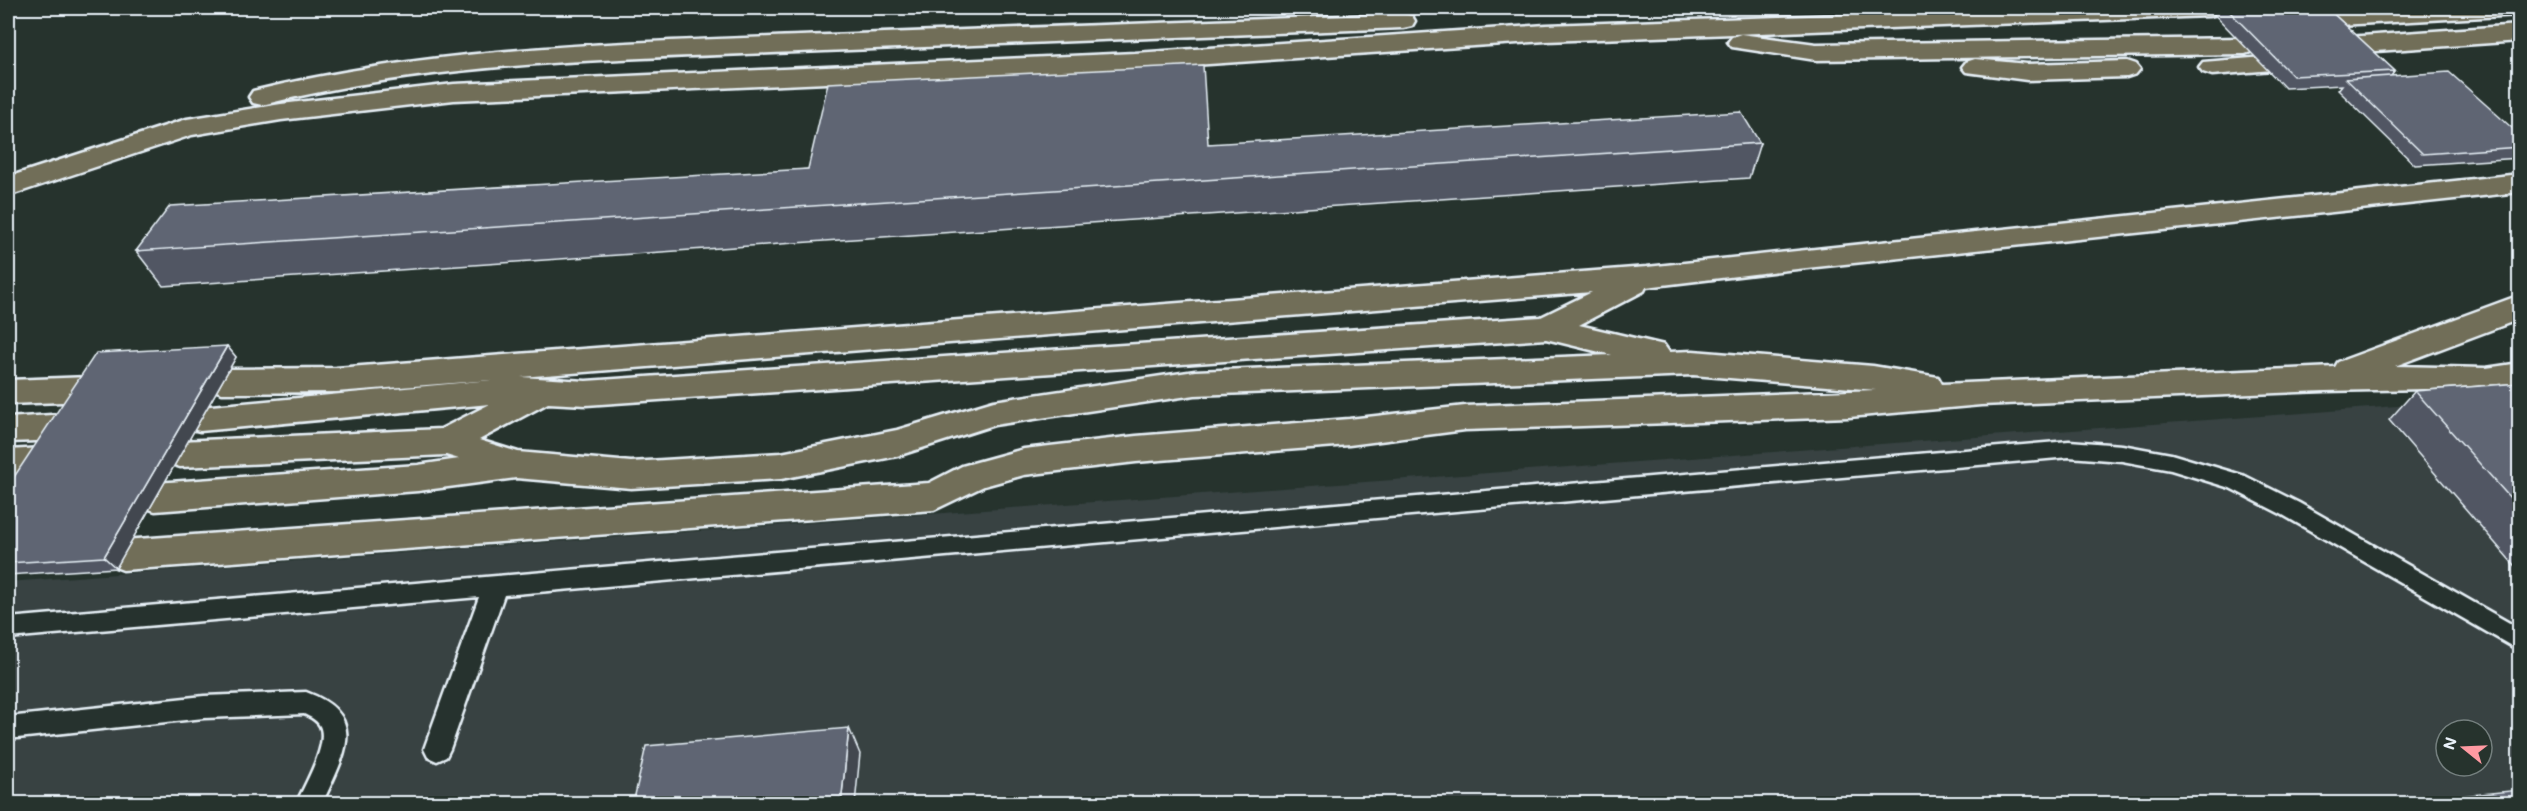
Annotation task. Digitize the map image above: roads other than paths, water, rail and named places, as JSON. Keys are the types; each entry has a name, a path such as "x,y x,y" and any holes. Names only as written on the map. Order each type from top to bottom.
{"main road":[{"path":"8,188 187,127 239,104 329,81 432,65 646,50 1759,8"},
{"path":"2321,19 2520,8"},
{"path":"187,127 326,106 454,92 1135,62 1546,33 2218,17"},
{"path":"1734,41 2218,17"},
{"path":"1634,30 1816,52 2245,46"},
{"path":"2520,33 2355,52 2520,52"},
{"path":"1908,50 1964,66 2027,72 2264,65"},
{"path":"222,381 336,380 1647,277 1788,260 2520,183"},
{"path":"1546,328 1647,277"},
{"path":"2325,379 2504,314 2520,306"},
{"path":"200,419 518,389 586,393 1546,328 1693,363"},
{"path":"2425,377 2461,363 2520,356"},
{"path":"155,497 418,478 516,465 631,475 781,466 897,443 994,413 1195,383 1693,363 1873,378 1982,393"},
{"path":"123,555 934,496 974,475 1024,462 1136,449 1349,432 1465,418 1849,405 1982,393 2325,379 2425,377 2486,380 2520,375"},
{"path":"8,392 90,388"},
{"path":"446,442 543,391"},
{"path":"8,430 66,427"},
{"path":"180,454 446,442 516,465"},
{"path":"8,464 43,461"}],"lane":[{"path":"8,628 2069,449 2122,453 2171,462 2238,483 2291,509 2520,641"},
{"path":"436,749 473,653 495,586"},
{"path":"8,728 204,706 306,703 321,707 329,714 335,726 334,741 309,804"}]}
